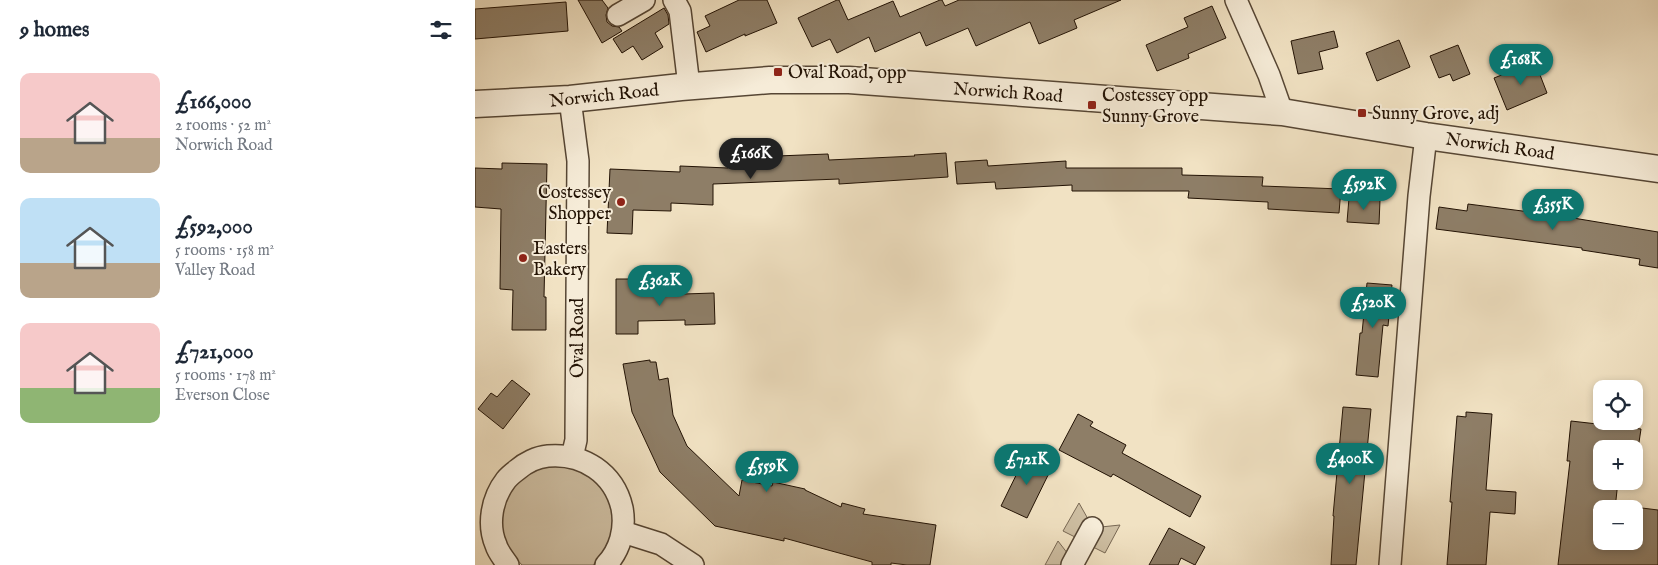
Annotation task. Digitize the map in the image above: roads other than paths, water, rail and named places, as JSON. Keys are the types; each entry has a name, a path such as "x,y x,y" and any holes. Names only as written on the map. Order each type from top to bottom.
{"street":[{"path":"618,16 644,0"},
{"path":"674,0 680,11 689,86"},
{"path":"1236,0 1269,75 1282,112"},
{"name":"Norwich Road","path":"475,104 570,99 689,86 769,80 849,80 1282,112 1426,136 1658,169"},
{"name":"Oval Road","path":"570,99 578,161 576,440 572,457"},
{"path":"1391,565 1419,196 1426,136"},
{"path":"508,565 483,522 506,479 524,464 547,456 572,457 584,460 606,476 614,488 620,500 623,514 623,532 620,544 606,565"},
{"path":"1072,565 1092,528"},
{"path":"623,532 661,544 693,565"}],"place":[{"name":"Oval Road, opp","path":"778,72"},
{"name":"Costessey opp Sunny Grove","path":"1092,105"},
{"name":"Sunny Grove, adj","path":"1362,113"},
{"name":"Costessey Shopper","path":"621,202"},
{"name":"Easters Bakery","path":"523,258"}]}
